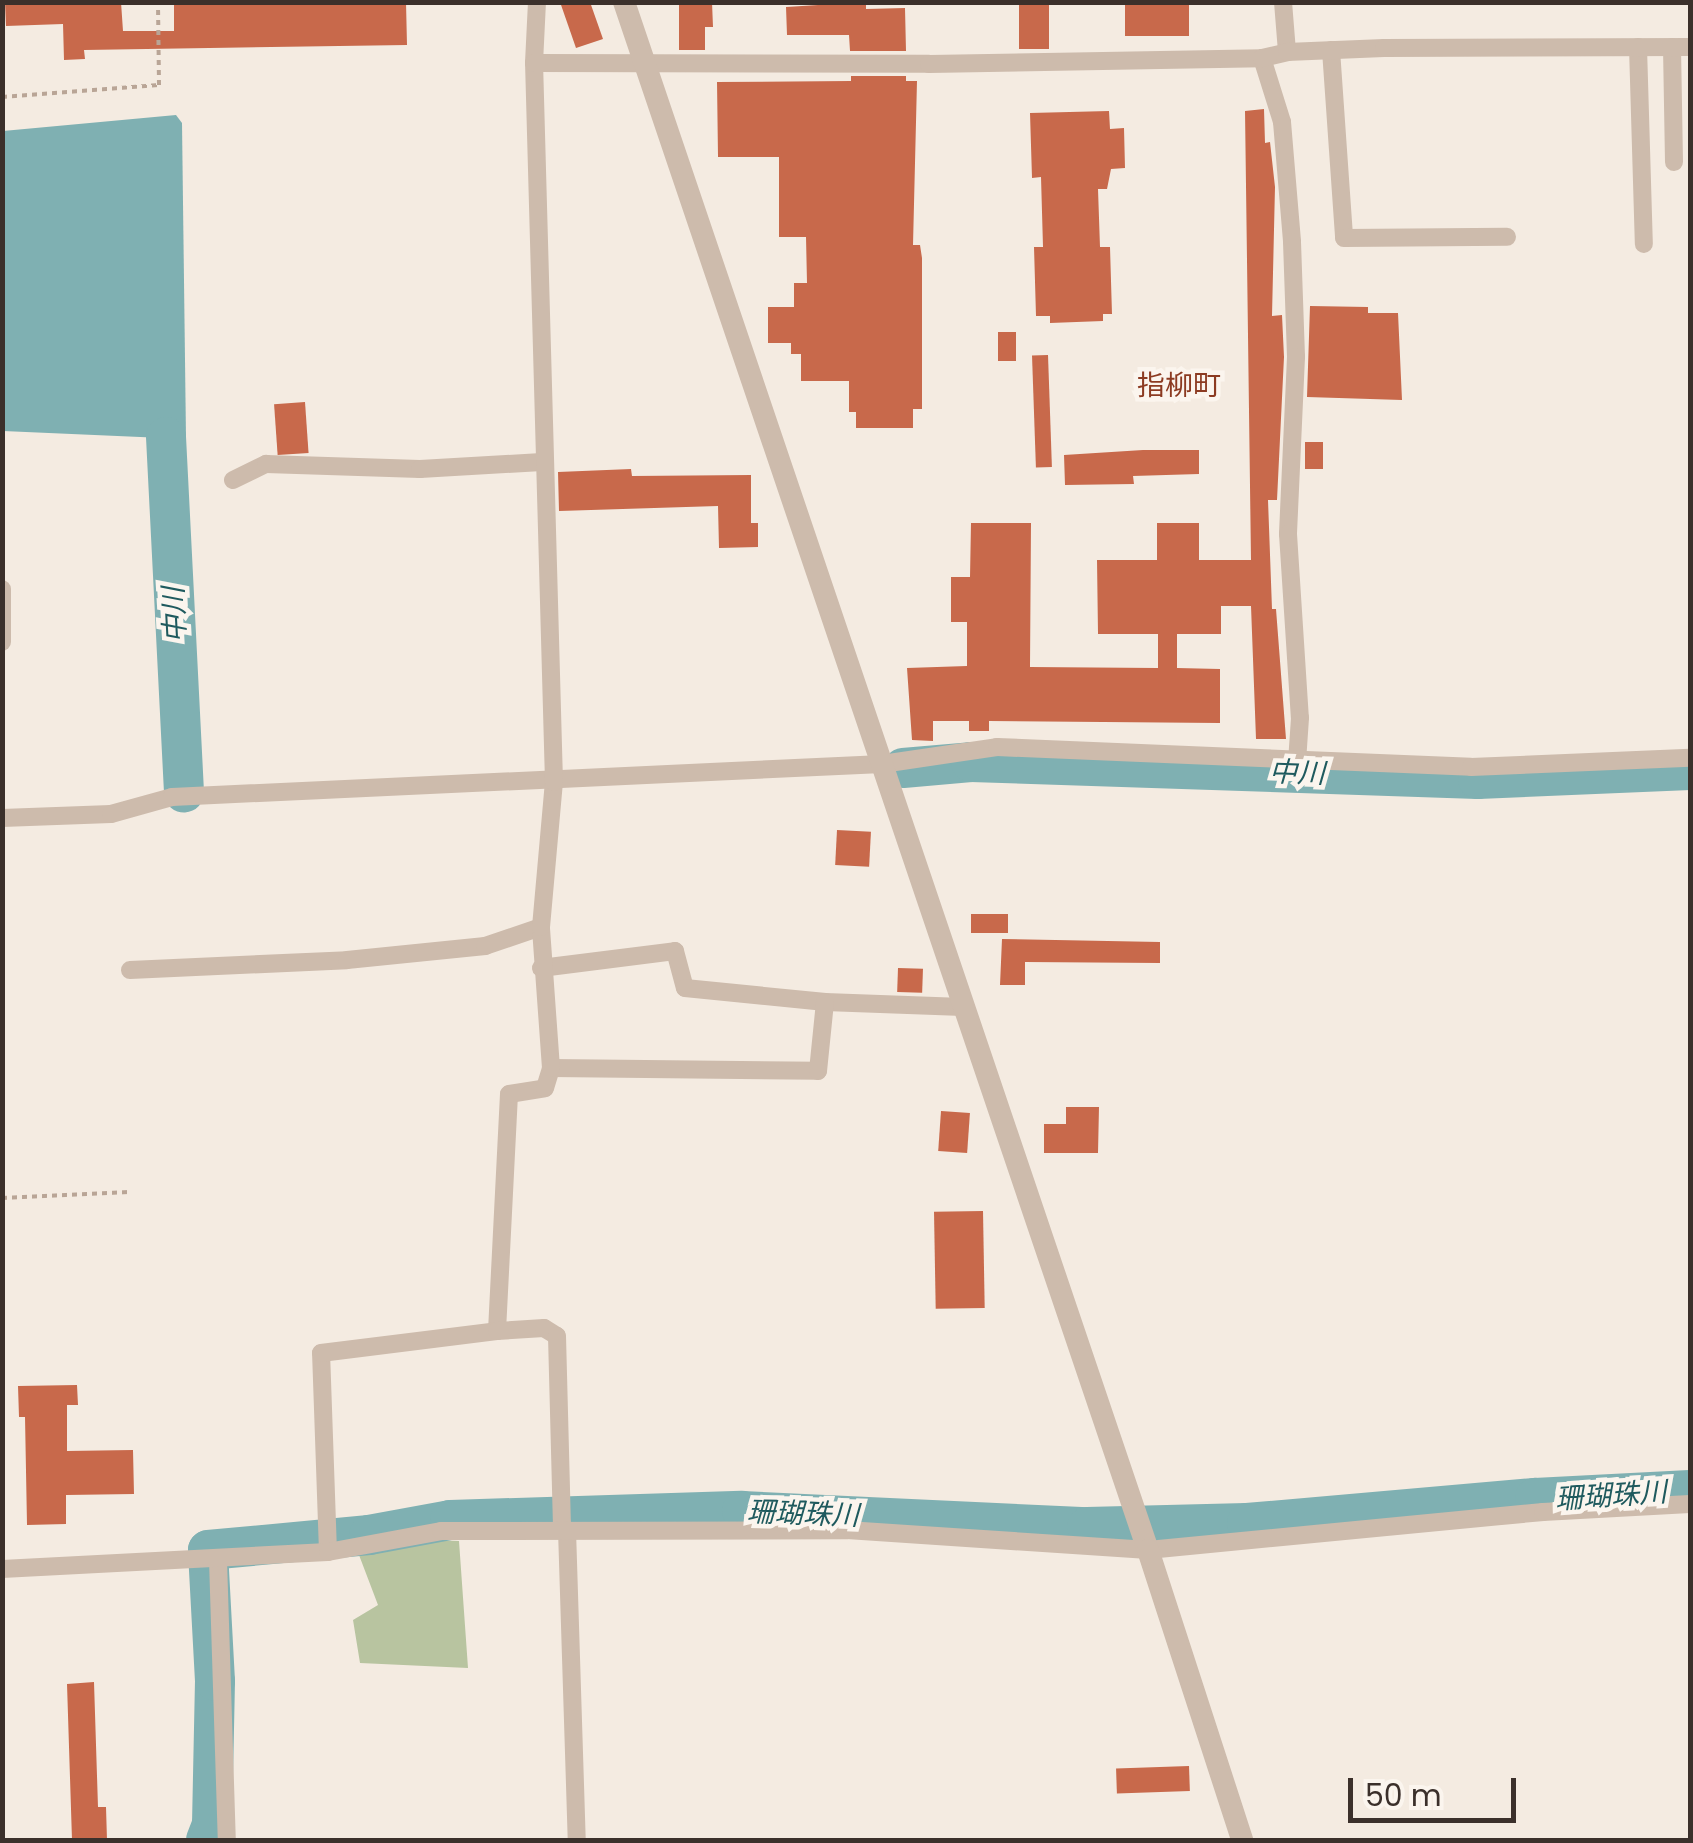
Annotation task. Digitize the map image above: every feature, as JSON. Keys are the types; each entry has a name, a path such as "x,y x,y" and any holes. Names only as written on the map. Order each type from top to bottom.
{"street":[{"path":"497,1330 509,1094 545,1088 550,1068 541,928 554,782 542,462 536,2"},
{"path":"624,2 1148,1550 1242,1840"},
{"path":"1283,2 1288,52"},
{"path":"1638,47 1644,244"},
{"path":"534,62 928,64 1262,58 1331,50 1681,47 1674,162"},
{"path":"1331,50 1344,238 1507,237"},
{"path":"1262,58 1282,122 1292,242 1296,357 1288,534 1300,718 1298,762"},
{"path":"234,480 266,464 420,469 542,462"},
{"path":"2,589 2,642"},
{"path":"2,818 111,814 172,796 554,782 882,764 997,746 1298,762 1470,766 1690,758"},
{"path":"130,970 347,960 485,946 541,928"},
{"path":"541,968 675,951 685,988 825,1002 964,1006"},
{"path":"550,1068 818,1072 825,1002"},
{"path":"328,1552 321,1352 497,1330 544,1328 556,1336 577,1840"},
{"path":"2,1569 328,1552 441,1531 848,1530 1148,1550 1543,1512 1690,1504"},
{"path":"218,1560 227,1840"}],"path":[{"path":"2,97 160,85 158,2"},
{"path":"2,1198 129,1192"}],"green space":[{"path":"429,1540 459,1541 468,1668 360,1663 353,1620 378,1605 359,1555"}],"water":[{"path":"176,115 182,123 186,439 3,431 3,131"}],"building":[{"path":"5,2 121,2 123,31 174,31 174,2 406,2 407,45 84,50 85,59 64,60 63,24 6,26"},
{"path":"560,2 590,2 603,39 576,48"},
{"path":"679,2 712,2 713,27 705,27 705,50 679,50"},
{"path":"866,2 866,9 905,8 906,51 850,51 849,35 787,35 786,7"},
{"path":"1019,2 1049,2 1049,49 1019,49"},
{"path":"1125,2 1189,2 1189,36 1125,36"},
{"path":"851,76 906,76 906,81 917,81 913,245 920,245 922,258 922,409 913,409 913,428 856,428 856,412 849,412 849,381 801,381 801,354 791,354 791,343 768,343 768,307 794,307 794,283 807,283 806,237 779,237 779,157 718,157 717,82 851,81"},
{"path":"1264,109 1265,143 1270,142 1275,187 1272,316 1282,315 1284,357 1277,500 1268,500 1272,609 1276,609 1286,739 1256,739 1251,606 1221,606 1221,634 1177,634 1177,668 1220,669 1220,723 989,721 989,731 969,731 969,721 933,721 933,741 912,740 907,668 967,666 967,622 951,622 951,577 970,577 971,523 1031,523 1030,667 1158,668 1158,634 1098,634 1097,560 1157,560 1157,523 1199,523 1199,560 1251,560 1245,111"},
{"path":"1109,111 1110,129 1124,128 1125,168 1111,169 1107,189 1098,189 1100,247 1110,247 1112,314 1103,314 1103,321 1050,323 1050,316 1036,316 1034,247 1043,247 1041,177 1032,178 1030,113"},
{"path":"1310,306 1368,307 1368,313 1398,313 1402,400 1307,397"},
{"path":"998,332 1016,332 1016,361 998,361"},
{"path":"1048,355 1052,467 1036,467 1032,356"},
{"path":"305,402 309,453 278,455 274,404"},
{"path":"1305,442 1323,442 1323,469 1305,469"},
{"path":"1199,450 1199,474 1133,476 1134,484 1065,485 1064,455"},
{"path":"631,469 632,476 751,475 751,523 758,523 758,547 719,548 718,506 559,511 558,472"},
{"path":"837,830 871,832 869,867 835,865"},
{"path":"971,914 1008,914 1008,933 971,933"},
{"path":"1002,939 1160,942 1160,963 1025,962 1025,985 1000,985"},
{"path":"898,968 923,969 922,993 897,992"},
{"path":"1066,1107 1099,1107 1098,1153 1044,1153 1044,1124 1066,1124"},
{"path":"941,1111 970,1113 967,1153 938,1151"},
{"path":"983,1211 985,1308 936,1309 934,1212"},
{"path":"77,1385 78,1405 67,1405 67,1451 133,1450 134,1494 66,1495 66,1524 27,1525 25,1417 19,1417 18,1386"},
{"path":"94,1682 98,1807 106,1807 107,1840 72,1840 67,1684"},
{"path":"1189,1766 1190,1791 1117,1794 1116,1769"}],"waterway":[{"name":"中川","path":"166,437 184,793"},
{"name":"中川","path":"903,768 971,762 1478,779 1690,770"},
{"name":"珊瑚珠川","path":"206,1840 212,1824 215,1681 208,1550 369,1535 450,1520 742,1511 1087,1527 1247,1523 1535,1498 1690,1490"}],"district":[{"name":"指柳町","path":"1179,386"}]}
